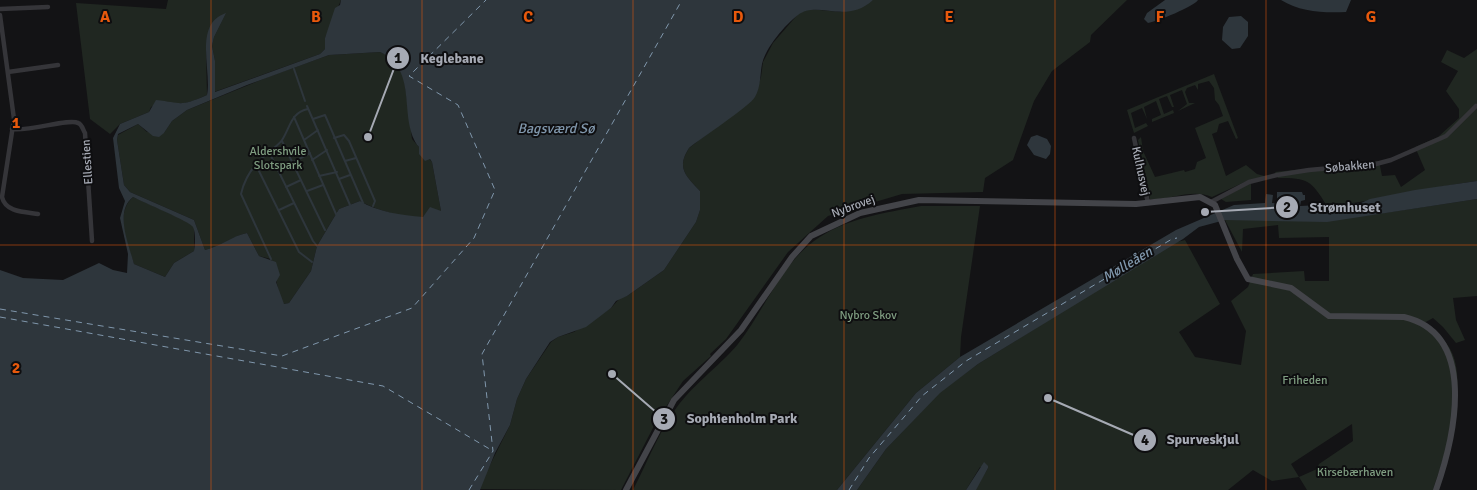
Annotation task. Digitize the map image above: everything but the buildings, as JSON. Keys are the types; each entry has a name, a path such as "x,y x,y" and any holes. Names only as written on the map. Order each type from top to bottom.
{"street":[{"path":"0,9 48,7"},
{"path":"0,16 13,109 12,129 1,197 3,203 11,209 38,214"},
{"path":"8,72 58,65"},
{"name":"Søbakken","path":"1211,202 1249,182 1277,175 1376,164 1391,160 1446,136 1476,106"},
{"name":"Ellestien","path":"12,129 21,131 72,122 82,126 92,241"},
{"name":"Kulhusvej","path":"1134,138 1148,203"},
{"name":"Nybrovej","path":"626,490 674,400 741,330 792,257 811,236 860,213 919,200 1148,203 1194,197 1211,202"},
{"path":"1211,202 1216,209 1243,272 1250,280 1291,288 1329,316 1404,317 1417,319 1439,330 1448,340 1455,353 1461,383 1455,434 1436,490"}],"green space":[{"path":"168,0 341,0 325,38 325,49 320,54 214,92 215,61 212,46 214,37 226,13 206,52 207,95 185,103 175,104 163,101 151,107 149,112 120,124 110,134 90,119 76,3 166,9"},
{"path":"873,0 1127,0 1091,35 1090,42 1052,71 1034,101 1013,160 985,178 983,192 902,194 828,216 788,252 726,339 710,354 711,356 683,381 656,422 621,490 478,489 510,425 517,399 526,379 551,342 558,337 574,332 611,308 621,297 627,296 664,270 696,222 700,210 700,191 684,171 683,161 685,155 689,148 754,98 761,77 763,62 773,43 799,13 810,9 840,12"},
{"path":"1477,49 1477,181 1327,206 1308,182 1278,178 1275,172 1379,161 1382,176 1395,175 1401,187 1425,170 1415,147 1438,137 1459,118 1459,109 1446,91 1458,71 1441,62 1447,50 1464,58"},
{"name":"Aldershvile Slotspark","path":"380,52 391,57 404,77 412,139 432,162 441,211 422,217 408,217 381,210 360,201 339,209 317,246 311,271 289,303 284,304 281,301 271,259 259,256 247,233 205,250 194,220 130,192 124,185 117,140 118,135 138,124 147,132 164,133 172,121 187,110 268,77 329,55"},
{"path":"1214,74 1238,138 1236,139 1228,121 1219,124 1217,132 1212,134 1226,176 1246,165 1257,174 1268,177 1247,181 1212,197 1189,194 1150,199 1138,140 1141,137 1143,151 1155,177 1184,170 1185,172 1195,169 1197,162 1206,158 1195,128 1223,116 1215,100 1214,88 1209,81 1198,84 1198,90 1195,85 1187,88 1185,92 1189,103 1195,103 1178,111 1187,104 1182,90 1170,95 1174,107 1172,107 1167,96 1159,99 1164,114 1173,110 1174,113 1152,122 1152,119 1161,115 1156,101 1144,107 1147,119 1142,108 1131,113 1135,128 1146,123 1148,126 1134,133 1127,110"},
{"path":"1251,184 1251,200 1226,202 1221,199"},
{"path":"133,197 189,222 194,227 194,251 174,263 165,277 134,264 123,220 127,204"},
{"path":"1477,199 1477,296 1453,298 1456,320 1465,340 1456,343 1433,318 1424,323 1447,343 1455,362 1457,379 1454,418 1433,490 1307,490 1299,477 1272,481 1253,470 1228,490 975,490 988,468 980,467 966,490 857,490 886,449 940,392 978,364 1173,243 1185,240 1220,304 1179,332 1195,357 1241,365 1246,331 1231,301 1248,287 1253,274 1304,271 1305,281 1329,281 1329,237 1279,238 1278,225 1243,229 1242,252 1225,220 1364,216","holes":["1352,424 1353,441 1319,464 1317,469 1299,477 1291,464"]},
{"name":"Nybro Skov","path":"921,206 980,206 961,337 960,357 916,393 837,490 633,490 662,431 680,403 738,344 782,276 802,251 826,233 852,222 879,214"}],"water":[{"name":"Bagsværd Sø","path":"341,0 873,0 853,11 806,11 798,15 782,30 764,57 755,97 735,115 689,148 685,155 683,161 684,171 700,191 700,210 696,222 664,270 627,296 616,301 611,308 586,327 558,337 550,342 526,379 517,399 510,425 495,453 480,490 0,490 0,270 23,278 63,280 99,263 113,270 127,273 128,254 120,218 125,201 119,188 113,138 120,124 149,112 156,100 181,103 207,95 207,37 210,27 216,19 226,13 214,37 212,46 215,61 215,92 320,54 325,49 325,38 335,8 340,5","holes":["380,52 392,60 400,71 404,83 409,123 419,147 419,154 425,161 430,159 432,162 441,211 430,207 423,217 382,210 360,201 339,209 317,246 311,271 289,303 284,304 276,282 280,275 276,262 259,256 247,233 205,250 194,220 130,192 124,185 117,140 118,134 138,124 153,136 159,137 172,121 187,110 247,85 329,55","133,197 193,227 195,236 194,251 174,263 165,277 134,264 126,238 124,220 124,211 127,203"]},
{"path":"1165,0 1198,0 1183,10 1148,23 1144,19 1147,13"},
{"path":"1281,0 1351,0 1346,12 1320,12 1296,7"},
{"path":"1241,16 1248,22 1248,36 1240,48 1232,49 1222,40 1223,27 1229,17"},
{"path":"1037,135 1047,139 1051,146 1050,154 1046,159 1034,155 1027,145 1031,137"},
{"name":"Mølleåen","path":"1477,181 1477,199 1327,222 1225,220 1199,227 1183,239 978,364 940,393 886,449 857,490 837,490 916,393 960,357 1176,230 1234,205 1265,203 1266,194 1273,195 1272,203 1288,204 1288,202 1277,201 1277,192 1302,192 1305,195 1305,200 1301,201 1300,206 1361,203 1370,199 1415,190"},
{"path":"984,462 988,468 976,490 966,490"}],"waterway":[{"path":"294,69 305,101"},
{"path":"307,106 350,205"},
{"path":"271,259 241,194 254,166 281,142 294,117 308,109"},
{"path":"313,119 325,115 363,203"},
{"path":"294,117 336,214"},
{"path":"304,140 318,130"},
{"path":"334,138 344,135 349,141 375,201 373,206"},
{"path":"282,141 325,230"},
{"path":"312,160 327,150"},
{"path":"269,152 317,246"},
{"path":"279,170 310,153"},
{"path":"345,161 356,158"},
{"path":"255,163 299,252 312,262"},
{"path":"319,176 337,172"},
{"path":"339,179 350,175"},
{"path":"286,187 301,180"},
{"path":"307,191 323,185"},
{"path":"279,210 294,203"}],"ferry route":[{"path":"0,309 282,356 412,308 474,238 495,190 458,105 409,76 486,0"},
{"path":"469,490 493,451 482,354 682,0"},
{"path":"849,490 869,458 922,396 966,361 1172,239 1177,238"},
{"path":"0,317 383,386 493,451"}],"place":[{"name":"Keglebane","path":"368,137"},
{"name":"Strømhuset","path":"1205,212"},
{"name":"Sophienholm Park","path":"612,374"},
{"name":"Spurveskjul","path":"1048,398"}],"park label":[{"name":"Friheden","path":"1305,380"},
{"name":"Kirsebærhaven","path":"1355,472"}]}
